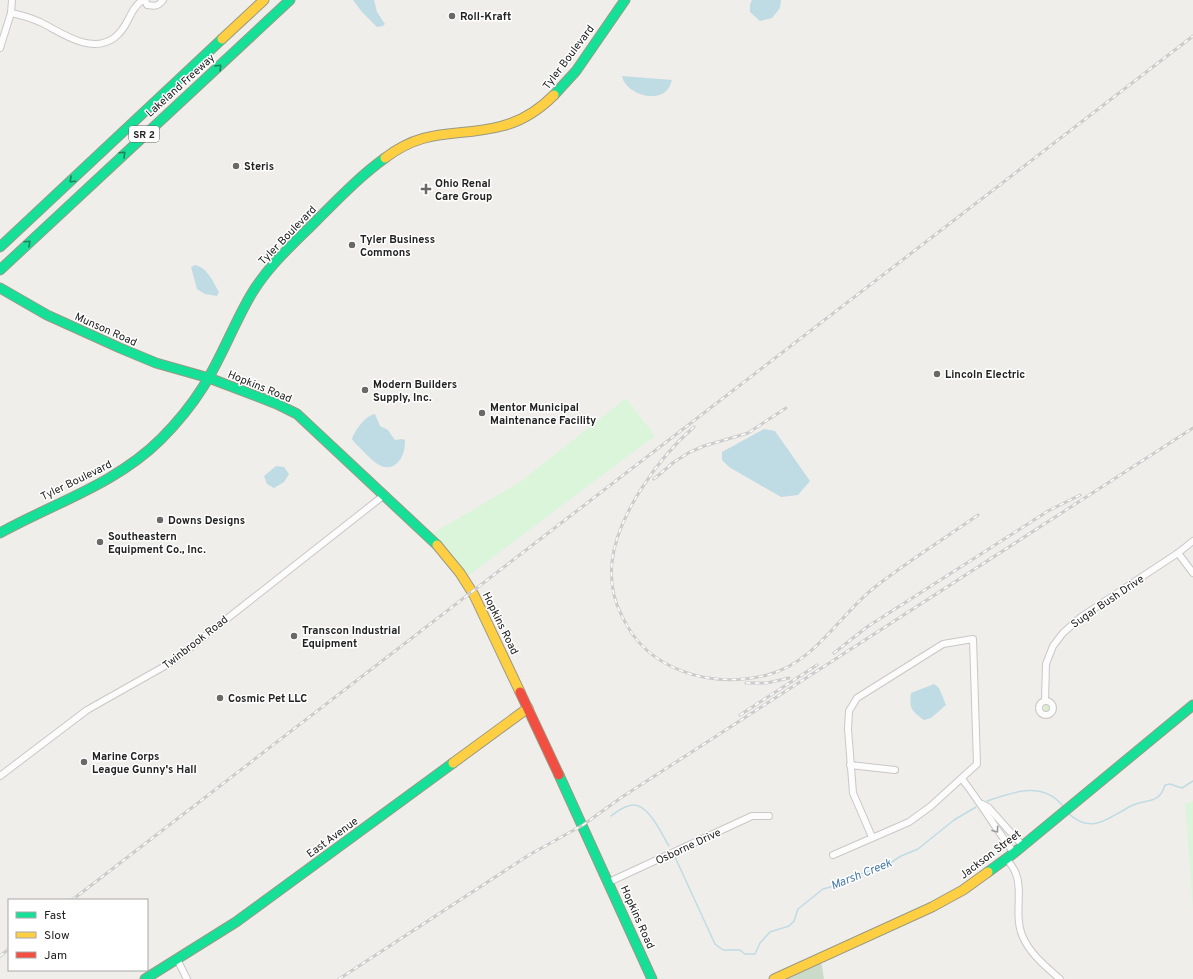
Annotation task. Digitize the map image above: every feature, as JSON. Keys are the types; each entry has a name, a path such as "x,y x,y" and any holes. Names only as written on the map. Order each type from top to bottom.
{"main road":[{"name":"Lakeland Freeway","path":"0,247 264,0"},
{"name":"Lakeland Freeway","path":"0,270 290,0"},
{"name":"Tyler Boulevard","path":"0,533 66,499 104,482 140,459 188,409 209,378 235,322 260,281 287,250 371,169 395,149 420,138 446,133 485,131 512,124 530,114 560,91 625,0"},
{"name":"Munson Road","path":"0,288 47,315 120,348 156,363 209,378"},
{"name":"Hopkins Road","path":"209,378 277,404 298,414 383,496 435,542 460,573 474,595 528,708 652,979"},
{"name":"Jackson Street","path":"774,979 932,907 963,890 1010,856 1193,705"},
{"name":"East Avenue","path":"145,979 236,922 528,708"}],"street":[{"path":"0,48 11,13 12,0"},
{"path":"11,13 39,21 76,40 94,44 106,42 120,33 127,25 134,9 144,0 146,5 155,6 159,5 163,0"},
{"name":"Twinbrook Road","path":"0,776 83,713 103,700 150,676 172,662 383,496"},
{"name":"Sugar Bush Drive","path":"1045,701 1046,664 1053,646 1063,633 1081,617 1178,553 1193,541"},
{"path":"1178,553 1193,573"},
{"path":"833,855 909,822 931,806 977,764 974,639 943,644 857,698 849,711 848,729 852,792 872,837"},
{"path":"850,765 896,770"},
{"path":"962,779 982,804 984,811 1010,856 1017,875 1018,920 1021,934 1025,942 1039,960 1060,979"},
{"path":"982,804 988,807 1022,845"},
{"name":"Osborne Drive","path":"608,882 752,816 769,816"},
{"path":"177,959 187,979"}],"green space":[{"path":"626,398 655,436 468,576 450,551 433,533 520,482"},
{"path":"1046,705 1050,705 1052,709 1050,713 1046,713 1044,711 1044,707"},
{"path":"1193,801 1193,910 1185,804"},
{"path":"821,961 824,979 781,979"}],"water":[{"path":"353,0 374,0 377,12 385,24 377,27 362,12"},
{"path":"752,0 781,0 780,8 772,18 760,21 750,12 750,4"},
{"path":"622,76 672,80 669,88 663,93 656,96 649,96 635,92 624,82"},
{"path":"195,265 203,269 210,276 219,292 217,296 205,294 197,289 191,267"},
{"path":"375,414 380,426 388,430 395,440 405,440 404,451 401,459 389,467 375,463 352,439 361,424 368,417"},
{"path":"764,429 775,431 810,481 798,495 781,497 729,467 722,460 722,452"},
{"path":"276,466 284,467 289,474 284,482 274,488 267,484 264,476"},
{"path":"934,684 939,688 946,705 931,718 924,720 912,709 910,703 911,693"}],"waterway":[{"name":"Marsh Creek","path":"1068,813 1077,820 1093,824 1108,819 1131,806 1156,798 1159,796 1165,785 1170,784 1182,788 1193,781"},
{"name":"Marsh Creek","path":"987,801 1007,794 1036,791 1046,793 1062,805"},
{"name":"Marsh Creek","path":"611,816 628,806 635,805 641,807 653,818 669,846"},
{"name":"Marsh Creek","path":"675,857 715,944 723,950 740,950 745,954 755,954 760,943 770,932 789,926 794,921 798,909 823,889 834,886 846,878 884,867 901,856 918,849 954,820 976,807"}],"railway":[{"path":"73,899 1193,36"},
{"path":"654,479 674,462 690,452 704,446 748,433 786,408"},
{"path":"694,427 667,454 642,488 622,525 616,544 611,569 616,603 633,635 647,650 664,663 683,671 703,677 746,679 767,675 784,669 813,649 862,598 875,587 978,515"},
{"path":"339,979 529,855 583,825 622,797 1193,428"},
{"path":"834,653 867,627 1048,511 1080,495"},
{"path":"740,715 817,665"},
{"path":"746,683 767,683 789,678"},
{"path":"0,956 8,950"}],"traffic: fast":[{"path":"0,270 290,0"},
{"path":"554,95 576,71 625,0"},
{"path":"0,247 222,39"},
{"path":"0,533 105,481 143,455 161,439 184,414 203,387 252,293 266,273 341,196 385,158"},
{"path":"0,288 47,315 120,348 156,363 209,378 277,404 297,414 437,545"},
{"path":"988,872 1014,853 1193,705"},
{"path":"145,979 236,922 453,763"},
{"path":"559,775 652,979"}],"traffic: slow":[{"path":"222,39 264,0"},
{"path":"385,158 400,148 415,141 429,137 442,134 486,130 509,124 530,114 554,95"},
{"path":"437,545 460,573 474,595 520,692"},
{"path":"453,763 528,708"},
{"path":"774,979 932,907 963,890 988,872"}],"traffic: jam":[{"path":"520,692 559,775"}],"place":[{"name":"Roll-Kraft","path":"452,16"},
{"name":"Steris","path":"236,166"},
{"name":"Ohio Renal Care Group","path":"426,189"},
{"name":"Tyler Business Commons","path":"352,245"},
{"name":"Lincoln Electric","path":"937,374"},
{"name":"Modern Builders Supply, Inc.","path":"365,390"},
{"name":"Mentor Municipal Maintenance Facility","path":"482,413"},
{"name":"Downs Designs","path":"160,520"},
{"name":"Southeastern Equipment Co., Inc.","path":"100,542"},
{"name":"Transcon Industrial Equipment","path":"294,636"},
{"name":"Cosmic Pet LLC","path":"220,698"},
{"name":"Marine Corps League Gunny's Hall","path":"84,762"}]}
